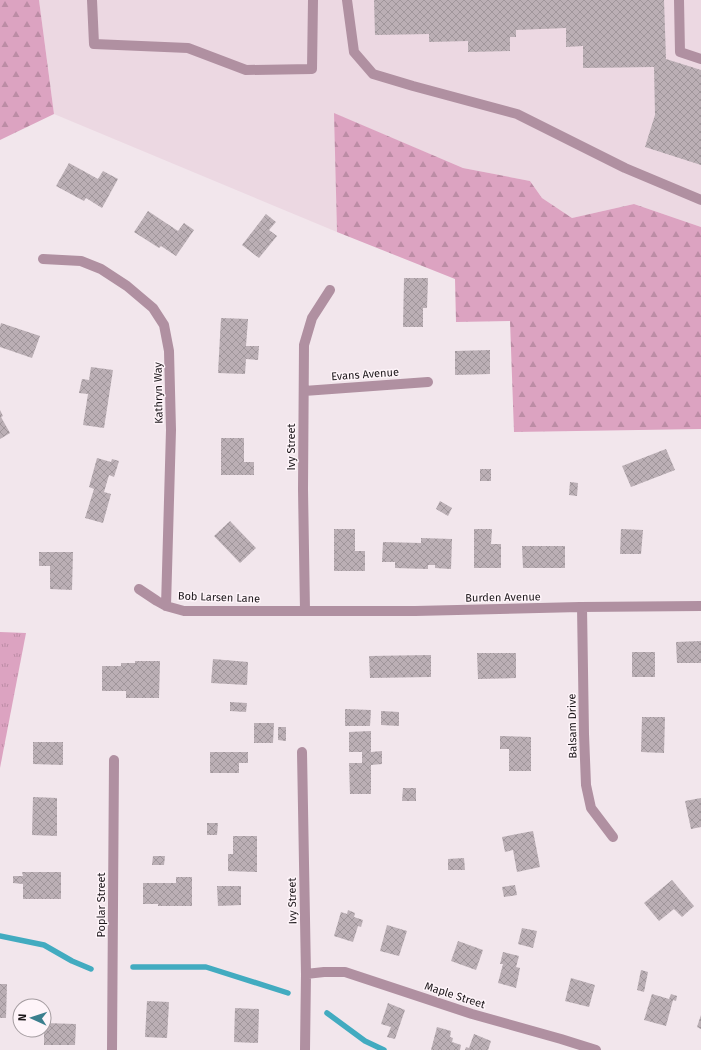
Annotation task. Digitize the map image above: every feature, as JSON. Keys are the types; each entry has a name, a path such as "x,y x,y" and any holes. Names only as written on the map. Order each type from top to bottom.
{"street":[{"path":"92,0 94,44 188,48 246,70 312,69 313,0"},
{"path":"347,0 354,52 373,74 516,114 625,168 701,200"},
{"path":"678,0 680,52 701,59"},
{"name":"Kathryn Way","path":"43,259 81,261 102,269 128,286 153,308 164,325 169,351 171,430 166,606"},
{"name":"Ivy Street","path":"305,611 303,489 304,345 312,318 330,290"},
{"name":"Evans Avenue","path":"304,391 428,382"},
{"name":"Bob Larsen Lane","path":"139,588 157,602 184,611 305,611"},
{"name":"Burden Avenue","path":"305,611 415,611 701,606"},
{"name":"Balsam Drive","path":"582,607 586,785 591,808 613,837"},
{"name":"Ivy Street","path":"302,752 306,974 305,1050"},
{"name":"Poplar Street","path":"112,1050 114,760"},
{"name":"Maple Street","path":"306,974 345,972 472,1014 596,1050"}],"shaded area":[{"path":"39,0 701,0 701,227 634,204 572,218 542,198 530,181 463,168 335,114 337,232 54,114"}],"green space":[{"path":"0,0 39,0 54,114 0,140"},
{"path":"334,113 463,168 530,181 542,198 572,218 634,204 701,227 701,429 514,432 510,321 456,322 455,279 337,232"},
{"path":"0,632 26,633 0,768"}],"building":[{"path":"374,0 664,0 666,59 701,70 701,165 645,147 655,115 654,67 583,68 583,46 566,47 566,28 516,30 516,37 510,37 510,51 468,52 468,41 429,42 429,34 375,35"},
{"path":"69,163 98,179 103,171 118,179 102,208 86,198 84,201 56,186"},
{"path":"148,211 178,231 184,223 194,230 176,256 161,246 159,248 134,232"},
{"path":"266,214 276,222 269,230 277,236 259,258 242,245"},
{"path":"404,278 428,278 427,308 423,308 423,327 403,327"},
{"path":"221,318 248,319 246,346 259,346 258,360 246,359 245,374 218,373"},
{"path":"1,323 40,336 32,358 0,347"},
{"path":"490,350 490,374 455,375 455,351"},
{"path":"91,367 113,370 104,428 83,425 88,394 79,393 82,379 89,380"},
{"path":"0,410 3,416 1,417 10,433 0,439"},
{"path":"221,438 244,438 244,462 254,462 254,475 221,475"},
{"path":"666,449 675,470 631,487 622,466"},
{"path":"97,458 111,462 112,459 119,461 114,477 109,475 104,492 111,494 103,523 85,518 94,489 89,487"},
{"path":"480,469 491,469 491,481 480,481"},
{"path":"570,482 578,483 577,496 569,495"},
{"path":"440,501 452,508 448,516 436,509"},
{"path":"230,521 256,548 240,563 214,536"},
{"path":"334,529 355,529 355,551 365,551 365,571 334,571"},
{"path":"474,529 492,529 491,544 501,544 501,568 474,568"},
{"path":"621,529 643,530 641,554 620,554"},
{"path":"421,538 452,539 451,569 435,568 435,565 428,565 428,569 395,568 395,562 382,562 383,542 421,543"},
{"path":"522,546 565,546 565,568 523,568"},
{"path":"39,552 73,552 72,590 50,589 50,566 39,566"},
{"path":"701,641 701,663 677,663 676,642"},
{"path":"632,652 655,652 655,677 632,677"},
{"path":"477,653 516,653 516,678 478,679"},
{"path":"431,655 431,677 370,678 369,656"},
{"path":"213,659 248,662 247,685 211,683"},
{"path":"135,661 160,661 159,698 126,698 126,691 102,691 102,666 121,666 121,663 135,663"},
{"path":"230,702 247,703 246,712 230,711"},
{"path":"345,709 371,710 370,726 345,726"},
{"path":"381,711 399,712 399,726 381,725"},
{"path":"642,717 665,717 664,753 641,752"},
{"path":"254,723 274,723 273,743 254,743"},
{"path":"278,727 286,727 286,741 278,740"},
{"path":"371,731 371,752 382,751 382,764 371,765 371,794 350,794 349,763 362,763 362,752 349,752 349,732"},
{"path":"500,736 531,737 531,771 509,771 509,749 500,749"},
{"path":"33,742 63,742 63,765 33,764"},
{"path":"210,752 248,752 248,763 239,763 239,773 210,773"},
{"path":"403,788 416,788 416,801 402,801"},
{"path":"33,797 57,798 57,836 32,835"},
{"path":"701,798 701,827 691,829 685,801"},
{"path":"207,823 218,823 217,835 207,835"},
{"path":"533,831 540,867 517,872 513,850 505,852 502,837"},
{"path":"233,836 257,836 257,872 228,871 228,854 233,854"},
{"path":"153,856 165,856 164,865 152,865"},
{"path":"464,858 465,870 448,870 448,859"},
{"path":"22,872 61,872 61,899 23,899 23,884 13,883 13,876 23,876"},
{"path":"176,877 192,877 192,906 158,906 158,904 143,904 143,883 176,883"},
{"path":"672,880 694,906 682,917 674,909 659,921 644,903"},
{"path":"515,885 517,895 504,897 502,887"},
{"path":"217,886 241,886 241,905 218,906"},
{"path":"348,910 355,913 354,917 363,920 361,927 358,926 353,942 334,936 341,912 347,914"},
{"path":"387,925 407,931 399,956 380,951"},
{"path":"522,928 537,931 533,948 518,944"},
{"path":"458,941 483,950 476,970 451,961"},
{"path":"503,952 519,956 516,967 520,968 516,988 498,983 503,964 500,964"},
{"path":"641,970 648,972 644,992 637,990"},
{"path":"571,978 595,985 589,1007 565,1001"},
{"path":"0,984 7,984 6,1018 0,1018"},
{"path":"652,994 669,999 671,994 677,996 676,1001 673,1000 666,1026 644,1020"},
{"path":"147,1001 169,1002 167,1038 145,1037"},
{"path":"388,1003 405,1010 395,1039 387,1037 391,1027 381,1024"},
{"path":"235,1008 259,1009 258,1043 234,1042"},
{"path":"701,1015 701,1029 697,1027"},
{"path":"52,1023 76,1024 75,1045 44,1045 44,1038 52,1038"},
{"path":"437,1027 451,1031 450,1037 453,1038 452,1042 461,1045 460,1050 431,1050"},
{"path":"474,1034 491,1041 488,1050 465,1050 466,1047 469,1048"}],"waterway":[{"path":"0,936 44,945 72,961 91,969"},
{"path":"133,967 206,967 288,993"},
{"path":"327,1013 365,1041 384,1050"}]}
